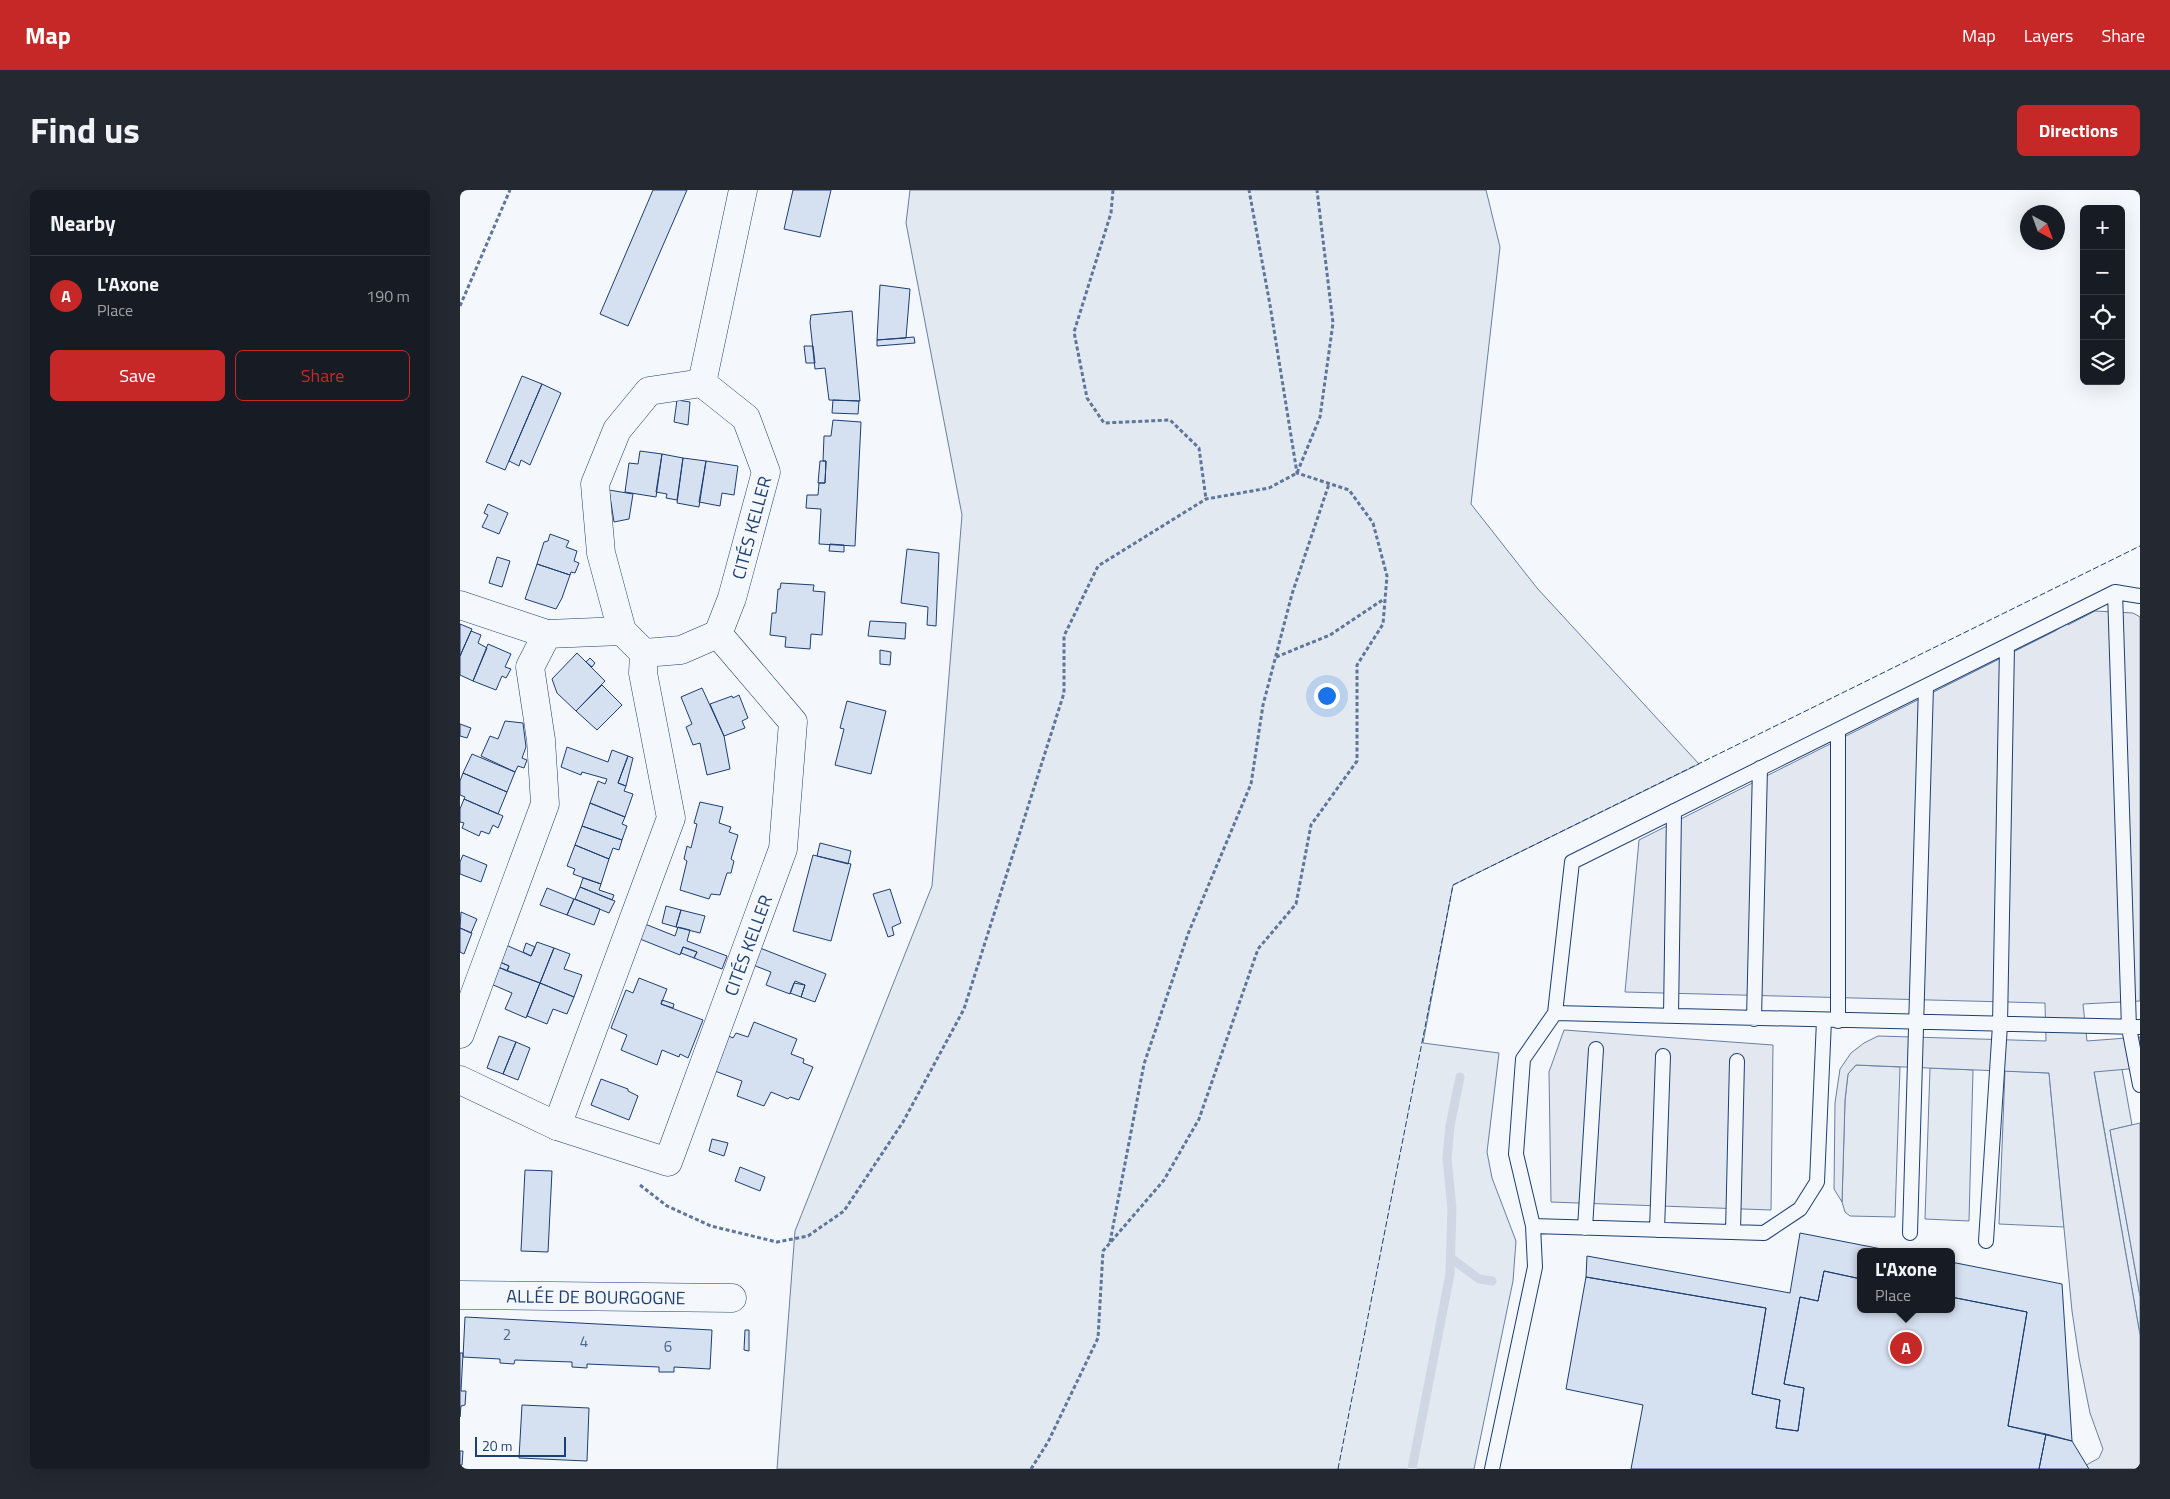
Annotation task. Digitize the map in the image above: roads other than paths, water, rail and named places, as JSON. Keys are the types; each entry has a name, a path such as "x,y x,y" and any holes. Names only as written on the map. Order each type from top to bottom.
{"street":[{"path":"557,1126 671,818 643,673 644,653 622,631 601,553 595,484 617,430 650,391 702,383 743,190"},
{"name":"CITÉS KELLER","path":"460,1080 557,1126 668,1162 783,850 793,722 718,634 732,598 766,472 746,418 702,383"},
{"path":"460,605 548,634 622,631"},
{"path":"460,1034 545,804 541,740 530,667 548,634"},
{"path":"644,653 681,650 718,634"},
{"name":"ALLÉE DE BOURGOGNE","path":"460,1295 732,1298"}],"lane":[{"path":"2115,592 2134,1028 2140,1085"},
{"path":"1492,1469 1535,1267 1533,1226 1516,1154 1523,1059 1555,1013 1572,862 2115,592 2140,596"},
{"path":"1986,1241 2000,1025 2007,646"},
{"path":"1910,1233 1926,686"},
{"path":"1533,1226 1764,1233 1800,1210 1816,1182 1831,1020 1838,730"},
{"path":"1754,1018 1760,768"},
{"path":"1671,1016 1674,811"},
{"path":"1555,1013 2134,1028"},
{"path":"1584,1228 1596,1049"},
{"path":"1656,1230 1663,1056"},
{"path":"1733,1232 1737,1061"}],"waterway":[{"path":"1412,1469 1450,1274 1452,1209 1447,1158 1450,1126 1460,1077"},
{"path":"1451,1258 1479,1279 1492,1281"}],"place":[{"name":"L'Axone","path":"1906,1348"}]}
